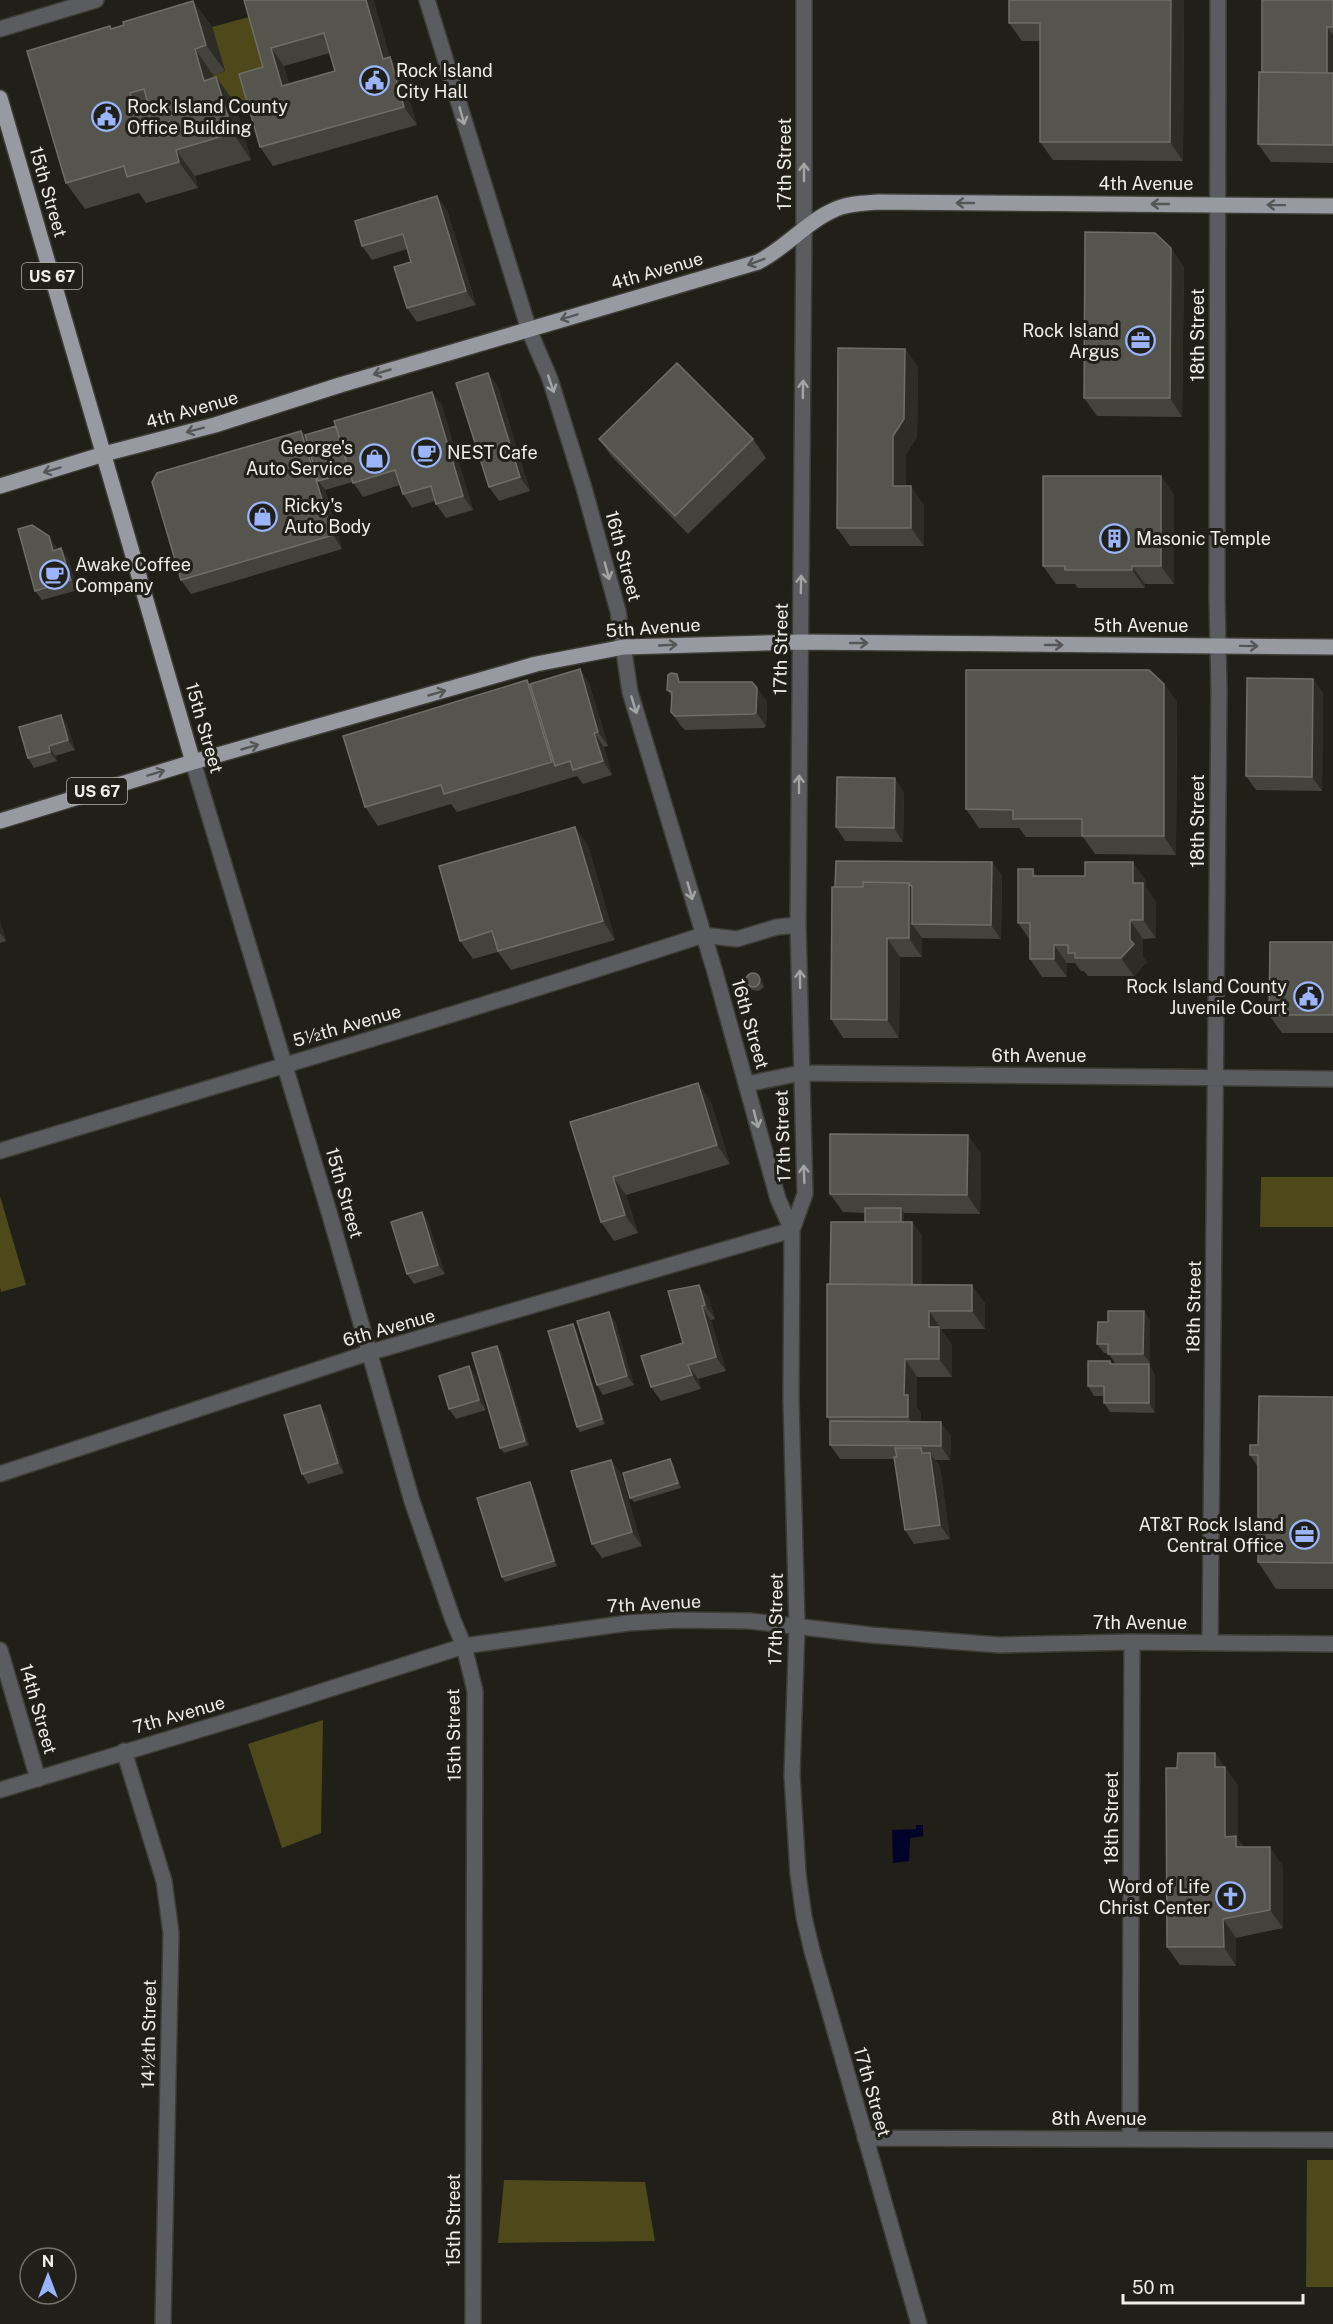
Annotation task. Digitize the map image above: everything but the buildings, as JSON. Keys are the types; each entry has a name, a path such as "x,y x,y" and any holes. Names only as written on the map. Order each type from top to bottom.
{"main road":[{"name":"15th Street","path":"0,98 193,762"},
{"name":"4th Avenue","path":"0,486 104,454 215,425 340,385 758,262 774,254 836,209 851,204 878,202 1333,206"},
{"name":"5th Avenue","path":"0,821 193,762 536,664 624,647 801,642 1333,647"}],"street":[{"path":"0,29 96,0"},
{"name":"16th Street","path":"427,0 472,152 501,234 529,330 550,379 584,488 618,611 630,692 747,1084 778,1199 792,1230"},
{"name":"17th Street","path":"804,0 798,925 805,1194 792,1230 791,1400 797,1625 792,1775 798,1874 804,1917 865,2138 920,2324"},
{"name":"18th Street","path":"1210,1643 1216,1077 1218,0"},
{"name":"15th Street","path":"193,762 329,1212 412,1501 464,1646 476,1691 473,2324"},
{"path":"703,935 736,939 777,927 798,925"},
{"name":"5½th Avenue","path":"0,1151 285,1064 355,1046 703,935"},
{"name":"6th Avenue","path":"747,1084 801,1073 1333,1079"},
{"name":"6th Avenue","path":"0,1474 368,1353 792,1230"},
{"name":"7th Avenue","path":"0,1790 248,1715 464,1646 643,1621 750,1621 871,1635 999,1645 1132,1642 1333,1644"},
{"name":"18th Street","path":"1130,2138 1132,1642"},
{"name":"14th Street","path":"0,1650 38,1779"},
{"name":"14½th Street","path":"124,1751 164,1881 171,1933 163,2324"},
{"name":"8th Avenue","path":"865,2138 1333,2140"}],"shaded area":[{"path":"256,15 276,85 255,101 236,108 234,103 223,107 213,75 225,71 212,27"},
{"path":"1261,1177 1333,1177 1333,1227 1260,1227"},
{"path":"0,1196 26,1285 1,1292 0,1287"},
{"path":"323,1720 321,1833 282,1848 248,1744"},
{"path":"1307,2160 1333,2160 1333,2287 1306,2287"},
{"path":"504,2180 645,2182 655,2241 498,2243"}],"water":[{"path":"916,1825 923,1825 923,1836 910,1838 909,1861 893,1863 892,1830 916,1829"}],"place":[{"name":"Rock Island City Hall","path":"375,81"},
{"name":"Rock Island County Office Building","path":"106,117"},
{"name":"Rock Island Argus","path":"1140,341"},
{"name":"NEST Cafe","path":"426,453"},
{"name":"George's Auto Service","path":"374,458"},
{"name":"Ricky's Auto Body","path":"263,516"},
{"name":"Masonic Temple","path":"1115,539"},
{"name":"Awake Coffee Company","path":"54,575"},
{"name":"Rock Island County Juvenile Court","path":"1308,997"},
{"name":"AT&T Rock Island Central Office","path":"1305,1535"},
{"name":"Word of Life Christ Center","path":"1231,1897"}]}
